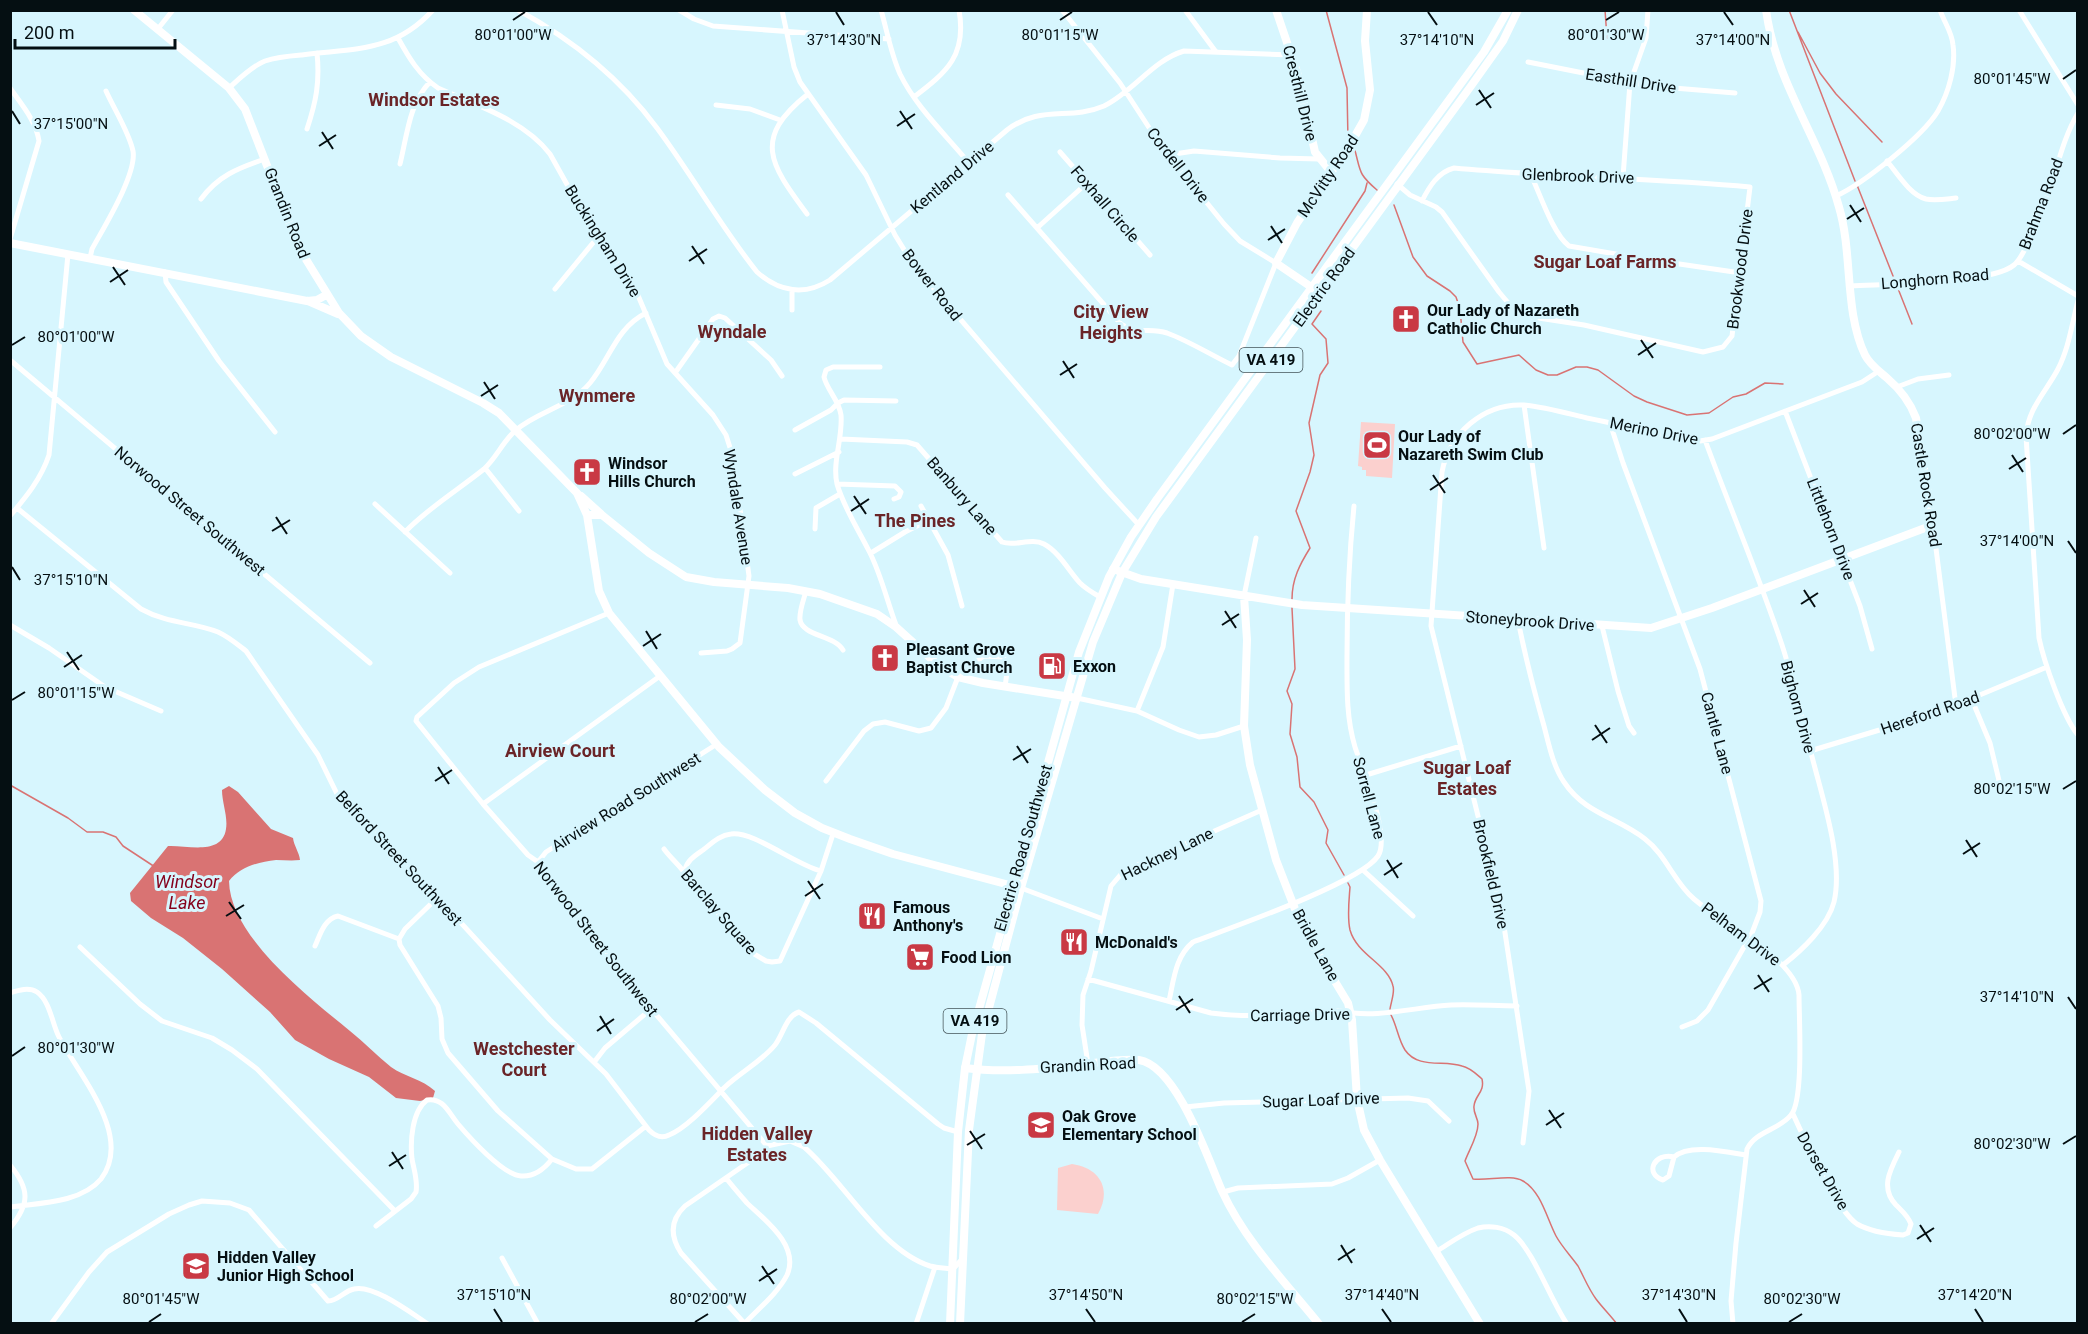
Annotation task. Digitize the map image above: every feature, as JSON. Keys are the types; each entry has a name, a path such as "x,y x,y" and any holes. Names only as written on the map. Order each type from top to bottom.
{"main road":[{"name":"Electric Road","path":"1067,696 1079,652 1100,597 1391,180 1484,52 1508,10"},
{"name":"Electric Road","path":"1067,732 1093,642 1117,571 1139,525 1316,290 1399,185 1494,54 1518,10"},
{"name":"Electric Road Southwest","path":"960,1323 965,1256 969,1130 976,1069 1017,887 1067,696"},
{"name":"Electric Road Southwest","path":"950,1323 958,1132 966,1068 983,988 1067,732"}],"street":[{"name":"Grandin Road","path":"134,10 229,88 245,109 292,234 326,295 340,315 360,336 391,357 499,413 577,493"},
{"path":"156,30 173,10"},
{"path":"229,88 265,61 373,47 390,42 415,27 433,10"},
{"path":"518,10 576,46 622,88 658,129 757,272 770,282 792,290 792,310"},
{"path":"679,10 713,26 890,39"},
{"name":"Bower Road","path":"782,10 794,67 800,82 862,169 905,253 930,286 1139,525"},
{"path":"881,10 899,72 914,97 969,163"},
{"path":"914,97 944,72 956,56 960,40 959,10"},
{"name":"Cordell Drive","path":"1062,10 1126,93 1168,155 1234,235 1316,290"},
{"path":"1185,10 1216,52"},
{"name":"Cresthill Drive","path":"1276,10 1292,55 1311,141 1319,159 1331,172"},
{"name":"McVitty Road","path":"1037,228 1125,327 1132,330 1154,330 1170,334 1232,365 1242,351 1276,263 1297,224 1359,129 1368,107 1370,90 1365,41 1367,10"},
{"path":"1623,177 1630,83 1646,38 1648,10"},
{"name":"Castle Rock Road","path":"1766,10 1774,47 1785,81 1836,196 1846,236 1853,309 1862,348 1868,360 1897,387 1909,402 1916,418 1933,525 1956,706"},
{"path":"1836,196 1860,184 1927,125 1939,110 1951,78 1954,51 1951,34 1940,10"},
{"path":"2019,10 2078,105"},
{"name":"Buckingham Drive","path":"398,38 411,62 438,88 520,126 535,136 550,154 597,237 630,281 645,313"},
{"name":"Kentland Drive","path":"792,290 804,290 823,284 1014,125 1030,116 1085,112 1102,106 1126,93 1178,52 1190,50 1292,55"},
{"path":"307,129 320,80 317,53"},
{"name":"Easthill Drive","path":"1528,62 1649,86 1735,93"},
{"path":"400,164 413,109 420,93 430,82"},
{"path":"10,88 30,118 39,141 10,241 307,301 340,315"},
{"path":"90,258 92,249 127,181 133,162 131,143 106,91"},
{"path":"807,214 784,182 775,162 773,141 780,120 808,94"},
{"path":"716,105 750,109 780,120"},
{"name":"Brahma Road","path":"2018,261 2046,198 2065,138 2078,113"},
{"path":"1168,155 1194,151 1319,159"},
{"name":"Foxhall Circle","path":"1060,152 1149,255"},
{"path":"201,199 221,177 240,167 265,159"},
{"path":"1887,161 1906,184 1922,198 1929,200 1956,198"},
{"name":"Glenbrook Drive","path":"1422,201 1432,184 1448,170 1623,177 1750,187"},
{"path":"1531,175 1556,228 1569,246 1741,273"},
{"name":"Brookwood Drive","path":"1391,180 1410,195 1436,207 1448,219 1510,305 1521,313 1703,352 1722,347 1732,336 1750,187"},
{"path":"1008,195 1037,228 1088,183"},
{"path":"555,290 597,237"},
{"path":"10,516 33,488 45,465 51,444 68,254"},
{"path":"2018,261 2078,296"},
{"name":"Longhorn Road","path":"1851,286 1976,278 2003,272 2018,261"},
{"path":"165,272 166,282 212,351 275,432"},
{"path":"307,301 317,300 326,295"},
{"path":"2078,301 2062,360 2032,410 2027,422 2026,436 2039,638 2047,667 2066,715 2078,735"},
{"path":"405,532 413,523 485,468 516,430 585,388 608,357 618,336 631,322 645,313"},
{"name":"Wyndale Avenue","path":"645,313 667,364 713,415 726,435 733,457 749,576 740,643 727,651 701,653"},
{"path":"675,373 713,319 719,316 725,318 763,353 782,376"},
{"name":"Norwood Street Southwest","path":"10,360 369,663"},
{"path":"880,367 833,367 826,369 825,382 838,403 841,414 837,484 871,553 896,627"},
{"name":"Merino Drive","path":"1461,433 1470,423 1487,412 1506,406 1524,405 1677,438 1705,441 1862,382 1879,371"},
{"path":"1897,387 1918,380 1949,375"},
{"path":"795,430 831,410 838,403 850,400 896,401"},
{"path":"1524,405 1544,548"},
{"name":"Littlehorn Drive","path":"1785,411 1868,629 1872,649"},
{"name":"Cantle Lane","path":"1610,423 1700,669 1761,901 1760,912 1749,938 1708,1010 1691,1025 1682,1027"},
{"name":"Brookfield Drive","path":"1461,433 1446,455 1442,472 1432,613 1434,639 1502,913 1528,1091 1523,1143"},
{"name":"Banbury Lane","path":"841,439 907,442 917,445 1002,542 1008,544 1031,541 1043,543 1086,589 1100,597"},
{"name":"Bighorn Drive","path":"1705,441 1782,646 1833,846 1836,881 1834,900 1828,916 1807,943 1783,965"},
{"path":"795,474 838,452"},
{"path":"485,468 519,511"},
{"path":"837,484 895,486 901,492 899,497 894,499"},
{"path":"577,493 587,514 597,583 609,614 717,744 781,803 804,819 833,834 893,854 1017,887 1103,919"},
{"path":"577,493 659,561 686,577 711,582 806,591 868,609 896,627 938,665 958,677 1137,711 1199,737 1216,735 1244,726"},
{"path":"815,529 816,508 840,494"},
{"path":"375,504 450,573"},
{"path":"921,506 952,565 962,606"},
{"name":"Sorrell Lane","path":"1168,1001 1178,960 1193,942 1293,903 1364,871 1380,854 1382,836 1366,775 1355,747 1347,705 1347,608 1353,506"},
{"name":"Belford Street Southwest","path":"17,508 128,601 162,619 217,632 236,642 246,651 318,755 339,798 364,817 550,1020 595,1061 646,1126"},
{"path":"587,514 597,513 604,517"},
{"path":"871,553 929,520"},
{"name":"Stoneybrook Drive","path":"1117,571 1173,584 1302,605 1651,628 1683,619 1933,525"},
{"name":"Bridle Lane","path":"1256,538 1244,596 1247,640 1244,726 1250,765 1276,860 1302,927 1343,992 1351,1013 1357,1099 1364,1130 1480,1323"},
{"path":"1137,711 1163,647 1173,584"},
{"path":"806,591 800,618 802,626 836,642 843,650"},
{"name":"Norwood Street Southwest","path":"609,614 479,667 454,683 429,705 416,721 483,804 528,855 538,862 541,874 767,1146"},
{"name":"Pelham Drive","path":"1518,620 1551,752 1564,782 1588,808 1634,831 1650,843 1693,898 1749,938 1783,965 1795,978 1799,995 1798,1098 1793,1114"},
{"path":"10,625 105,687 161,711"},
{"path":"1602,626 1618,691 1629,726 1634,733"},
{"path":"970,665 984,656 1003,657 1008,665 1005,687"},
{"name":"Hereford Road","path":"1810,751 1956,706 2047,667"},
{"path":"483,804 660,676"},
{"path":"826,781 864,731 873,724 885,722 919,731 932,728 946,708 958,677"},
{"path":"1971,700 1989,743 2002,793"},
{"name":"Airview Road Southwest","path":"538,862 546,852 717,744"},
{"path":"1366,775 1461,746"},
{"name":"Hackney Lane","path":"1088,1064 1082,1025 1083,995 1111,886 1122,873 1262,810"},
{"path":"685,870 688,862 718,838 738,833 751,837 803,866 820,871 833,834"},
{"name":"Barclay Square","path":"664,849 674,862 685,870 688,878 746,947 766,961 772,962 780,961 820,871"},
{"path":"1364,871 1413,916"},
{"path":"437,898 405,929 399,939 400,945 438,1006 442,1039 448,1053 498,1111 552,1159 576,1169 592,1169 646,1126 656,1136 668,1136 772,1048 793,1015 803,1013 938,1124 958,1132"},
{"path":"315,946 327,921 338,916 399,939"},
{"path":"80,947 162,1022 212,1038 257,1068 395,1211"},
{"name":"Carriage Drive","path":"1088,979 1211,1013 1230,1016 1340,1011 1351,1013 1398,1012 1452,1005 1517,1006"},
{"path":"10,993 28,989 36,991 43,998 58,1034 101,1109 111,1140 107,1167 93,1186 71,1197 10,1207"},
{"path":"595,1061 605,1048 651,1009"},
{"name":"Grandin Road","path":"966,1068 1041,1068 1127,1060 1141,1060 1152,1066 1172,1086 1185,1107 1223,1192 1247,1234 1319,1323"},
{"path":"376,1226 411,1199 416,1192 412,1149 413,1133 421,1105 430,1099 442,1103 473,1141 514,1174 523,1176 534,1173 552,1159"},
{"name":"Sugar Loaf Drive","path":"1185,1107 1224,1103 1423,1099 1432,1104 1449,1121"},
{"path":"1733,1323 1731,1301 1747,1149 1753,1140 1793,1114"},
{"name":"Dorset Drive","path":"1793,1114 1830,1187 1851,1219 1864,1227 1903,1235 1911,1230 1911,1224 1893,1201 1887,1184 1899,1152"},
{"path":"726,1178 776,1232 785,1245 790,1261 788,1272 782,1282 745,1323 687,1261 676,1246 672,1234 674,1221 681,1210 726,1178 759,1155 767,1146 790,1141 804,1147 888,1238 917,1260 935,1268 953,1269 965,1256"},
{"path":"1674,1157 1669,1176 1663,1180 1657,1178 1653,1169 1655,1161 1666,1156 1674,1157 1680,1153 1698,1150 1746,1155"},
{"path":"1223,1192 1252,1187 1332,1184 1380,1160"},
{"path":"10,1165 18,1174 26,1191 20,1216 10,1228"},
{"path":"51,1323 107,1252 169,1214 194,1203 213,1201 243,1206 260,1221 328,1301 334,1301 355,1289 366,1289 381,1295 428,1323"},
{"path":"1437,1251 1476,1229 1492,1227 1507,1230 1524,1247 1567,1323"},
{"path":"502,1258 537,1323"},
{"path":"916,1323 935,1268"}],"shaded area":[{"name":"Our Lady of Nazareth Swim Club","path":"1361,422 1395,424 1392,478 1366,476 1366,470 1358,466"},
{"path":"1072,1164 1090,1170 1101,1181 1104,1196 1098,1214 1057,1210 1058,1168"}],"water":[{"name":"Windsor Lake","path":"229,786 238,792 271,829 293,838 300,860 276,860 256,864 233,876 229,881 233,902 243,923 257,944 294,984 391,1067 435,1091 433,1098 420,1101 396,1098 369,1077 295,1040 270,1012 222,969 131,901 130,893 168,846 203,847 218,843 226,829 222,790"}],"waterway":[{"path":"1326,10 1347,88 1348,141"},
{"path":"1605,10 1607,38"},
{"path":"1789,10 1855,181"},
{"path":"1798,32 1820,73 1836,94 1882,142"},
{"path":"1354,147 1363,175 1377,190"},
{"path":"1312,273 1365,191 1367,183"},
{"path":"1857,185 1895,281"},
{"path":"1394,205 1413,257 1427,276 1456,297 1460,309 1463,342 1477,364 1519,355 1536,370 1548,375 1557,375 1576,367 1587,367 1598,370 1634,396 1687,415 1709,413 1733,397 1746,394 1765,383 1783,384"},
{"path":"1897,286 1912,324"},
{"path":"1292,599 1297,572 1310,548 1296,511 1314,455 1309,423 1320,375 1328,363 1326,339 1312,324 1321,311"},
{"path":"1292,608 1295,669 1287,691 1292,704 1290,734 1297,757 1300,787 1314,802 1328,830 1326,843 1344,875"},
{"path":"10,785 68,818 87,832 103,832 116,837 123,846 155,867"},
{"path":"1348,883 1350,887 1348,914 1350,930 1359,946 1390,978 1394,991 1390,1009"},
{"path":"1391,1015 1403,1046 1410,1056 1424,1062 1465,1067 1482,1079 1482,1087 1474,1106 1478,1129 1465,1161 1473,1179 1518,1179 1534,1191 1558,1240 1578,1266 1596,1299 1617,1324"}],"place":[{"name":"Our Lady of Nazareth Catholic Church","path":"1406,319"},
{"name":"Our Lady of Nazareth Swim Club","path":"1377,445"},
{"name":"Windsor Hills Church","path":"587,472"},
{"name":"Pleasant Grove Baptist Church","path":"885,658"},
{"name":"Exxon","path":"1052,666"},
{"name":"Famous Anthony's","path":"872,916"},
{"name":"McDonald's","path":"1074,942"},
{"name":"Food Lion","path":"920,957"},
{"name":"Oak Grove Elementary School","path":"1041,1125"},
{"name":"Hidden Valley Junior High School","path":"196,1266"}],"district":[{"name":"Windsor Estates","path":"434,99"},
{"name":"Sugar Loaf Farms","path":"1605,261"},
{"name":"City View Heights","path":"1111,321"},
{"name":"Wyndale","path":"732,331"},
{"name":"Wynmere","path":"597,395"},
{"name":"The Pines","path":"915,520"},
{"name":"Airview Court","path":"560,750"},
{"name":"Sugar Loaf Estates","path":"1467,777"},
{"name":"Westchester Court","path":"524,1058"},
{"name":"Hidden Valley Estates","path":"757,1143"}]}
